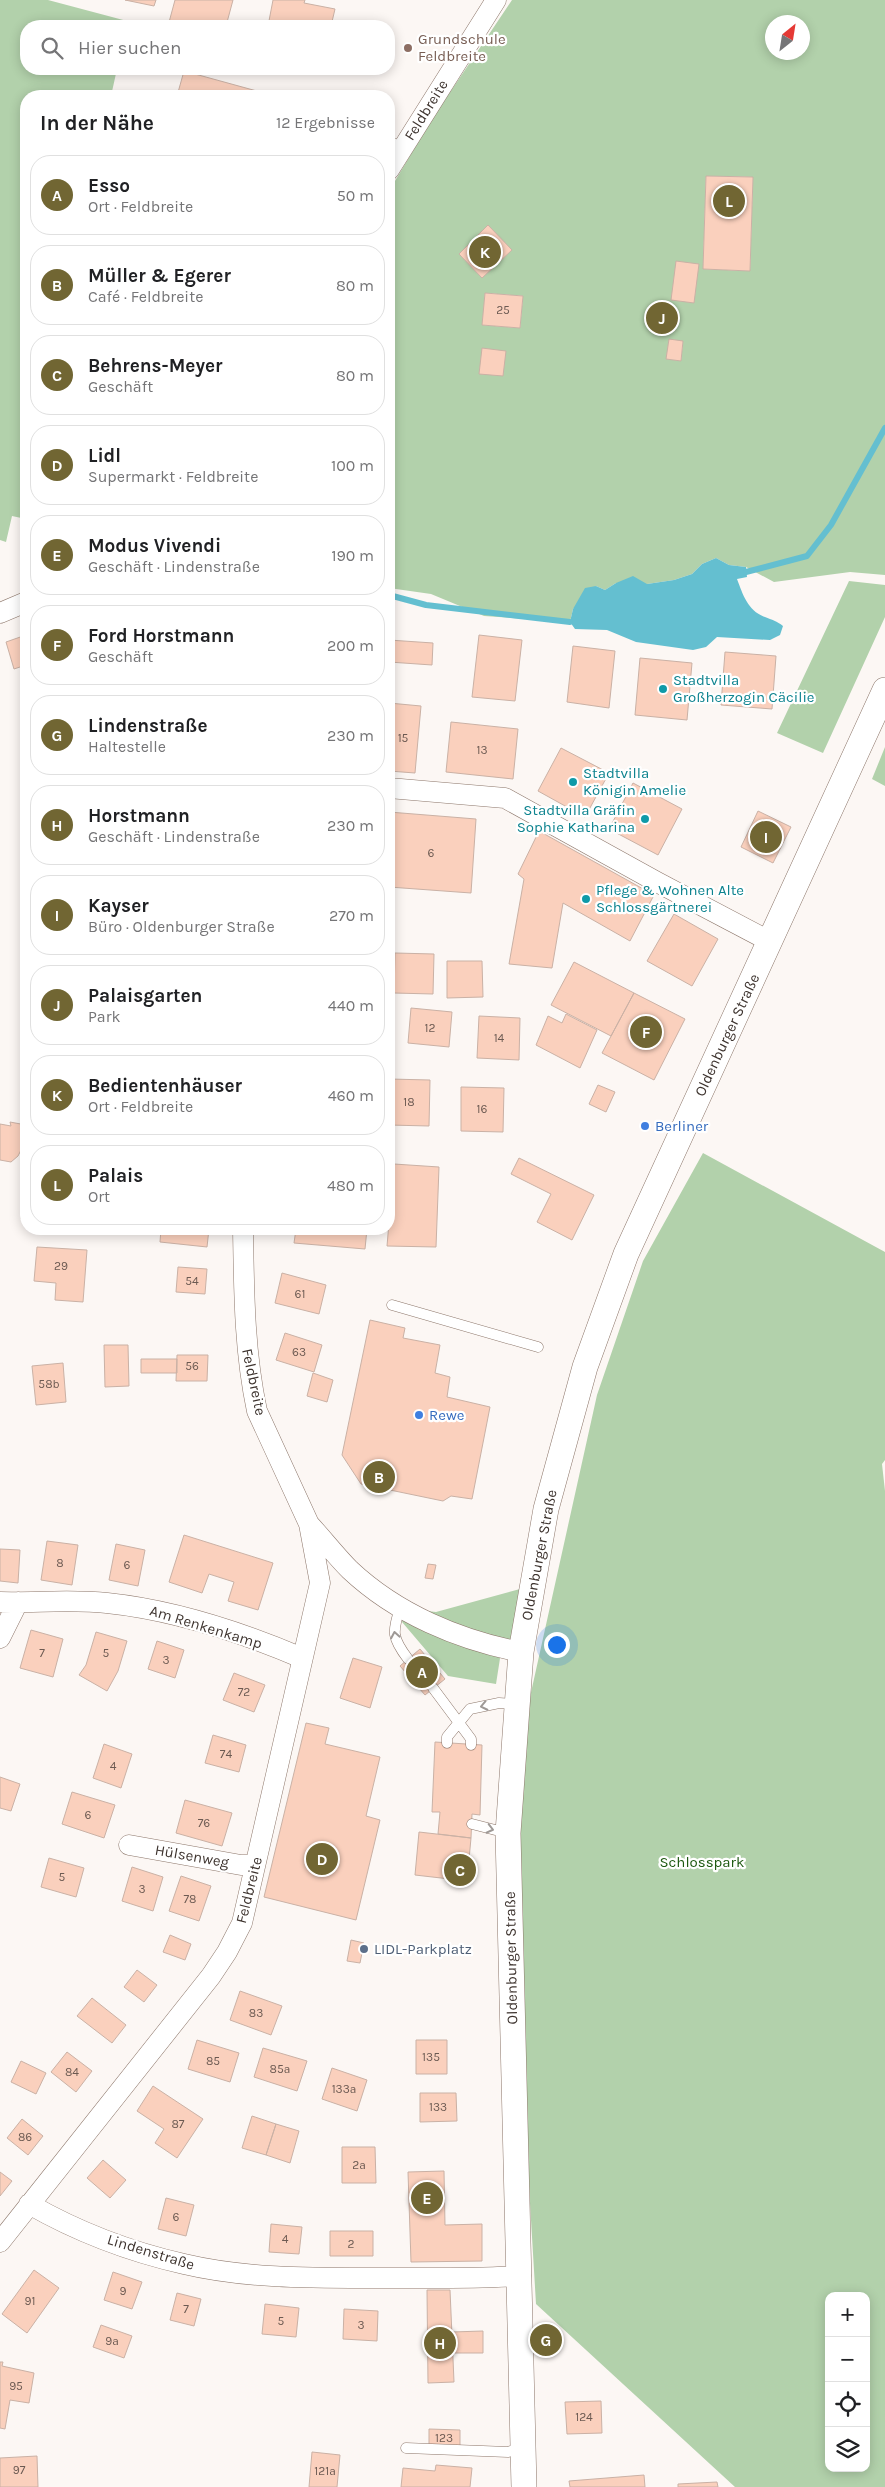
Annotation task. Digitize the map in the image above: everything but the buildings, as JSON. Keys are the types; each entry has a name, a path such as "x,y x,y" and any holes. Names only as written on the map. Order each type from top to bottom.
{"street":[{"name":"Feldbreite","path":"395,145 496,0"},
{"path":"0,613 20,605"},
{"name":"Oldenburger Straße","path":"524,2487 508,1833 521,1652 546,1510 585,1367 626,1254 771,942 885,690"},
{"path":"395,789 505,798 657,882 771,942"},
{"name":"Feldbreite","path":"0,2242 211,1976 227,1952 242,1923 320,1583 309,1524 257,1411 249,1371 245,1334 243,1235"},
{"name":"Feldbreite","path":"309,1524 351,1570 400,1608 444,1630 521,1652"},
{"name":"Am Renkenkamp","path":"0,1638 9,1602 105,1603 149,1609 200,1622 302,1658"},
{"name":"Hülsenweg","path":"130,1844 241,1865 255,1865"},
{"name":"Lindenstraße","path":"29,2204 56,2219 145,2253 185,2264 226,2271 306,2278 520,2276"}],"lane":[{"path":"392,1305 538,1347"},
{"path":"400,1608 393,1630 398,1646 408,1659"},
{"path":"433,1688 458,1725 471,1739 470,1745"},
{"path":"447,1743 447,1737 470,1709 499,1703 517,1704"},
{"path":"472,1824 508,1833"},
{"path":"406,2448 508,2452 522,2446"}],"green space":[{"path":"0,0 48,0 123,20 20,20 20,75 116,75 112,90 20,90 20,518 12,516 6,542 0,540"},
{"path":"512,0 885,0 885,575 850,572 774,582 746,567 729,565 716,558 702,564 692,574 674,580 647,584 616,583 605,590 596,586 573,609 570,622 484,616 431,594 395,589 395,181 432,119","holes":["706,176 753,177 750,271 703,269","488,226 512,250 482,278 459,254","485,293 523,296 520,328 483,325","669,340 683,342 681,360 667,359"]},
{"path":"849,581 885,585 885,617 823,753 777,733"},
{"path":"885,747 885,786 872,779"},
{"name":"Schlosspark","path":"703,1153 885,1252 885,1460 882,1464 885,1491 885,2487 735,2487 536,2304 526,2136 518,1834 528,1706 597,1395 643,1261"},
{"path":"531,1586 521,1652 400,1608 436,1612"},
{"path":"404,1615 501,1652 496,1684 448,1676 402,1622"}],"water":[{"path":"716,558 729,565 746,567 747,577 737,579 744,596 754,611 783,626 780,635 770,640 717,637 706,647 693,650 636,642 607,630 575,629 570,622 573,609 585,588 596,586 605,590 633,576 647,584 674,580 692,574 702,564"}],"waterway":[{"path":"746,572 807,556 831,525 885,428"},
{"path":"395,597 426,605 570,622"}],"place":[{"name":"Grundschule Feldbreite","path":"408,48"},
{"name":"Palais","path":"729,201"},
{"name":"Bedientenhäuser","path":"485,252"},
{"name":"Palaisgarten","path":"662,318"},
{"name":"Stadtvilla Großherzogin Cäcilie","path":"663,689"},
{"name":"Stadtvilla Königin Amelie","path":"573,782"},
{"name":"Stadtvilla Gräfin Sophie Katharina","path":"645,819"},
{"name":"Kayser","path":"766,837"},
{"name":"Pflege & Wohnen Alte Schlossgärtnerei","path":"586,899"},
{"name":"Ford Horstmann","path":"646,1032"},
{"name":"Berliner","path":"645,1126"},
{"name":"Rewe","path":"419,1415"},
{"name":"Müller & Egerer","path":"379,1477"},
{"name":"Esso","path":"422,1672"},
{"name":"Lidl","path":"322,1859"},
{"name":"Behrens-Meyer","path":"460,1870"},
{"name":"LIDL-Parkplatz","path":"364,1949"},
{"name":"Modus Vivendi","path":"427,2198"},
{"name":"Lindenstraße","path":"546,2340"},
{"name":"Horstmann","path":"440,2343"}]}
